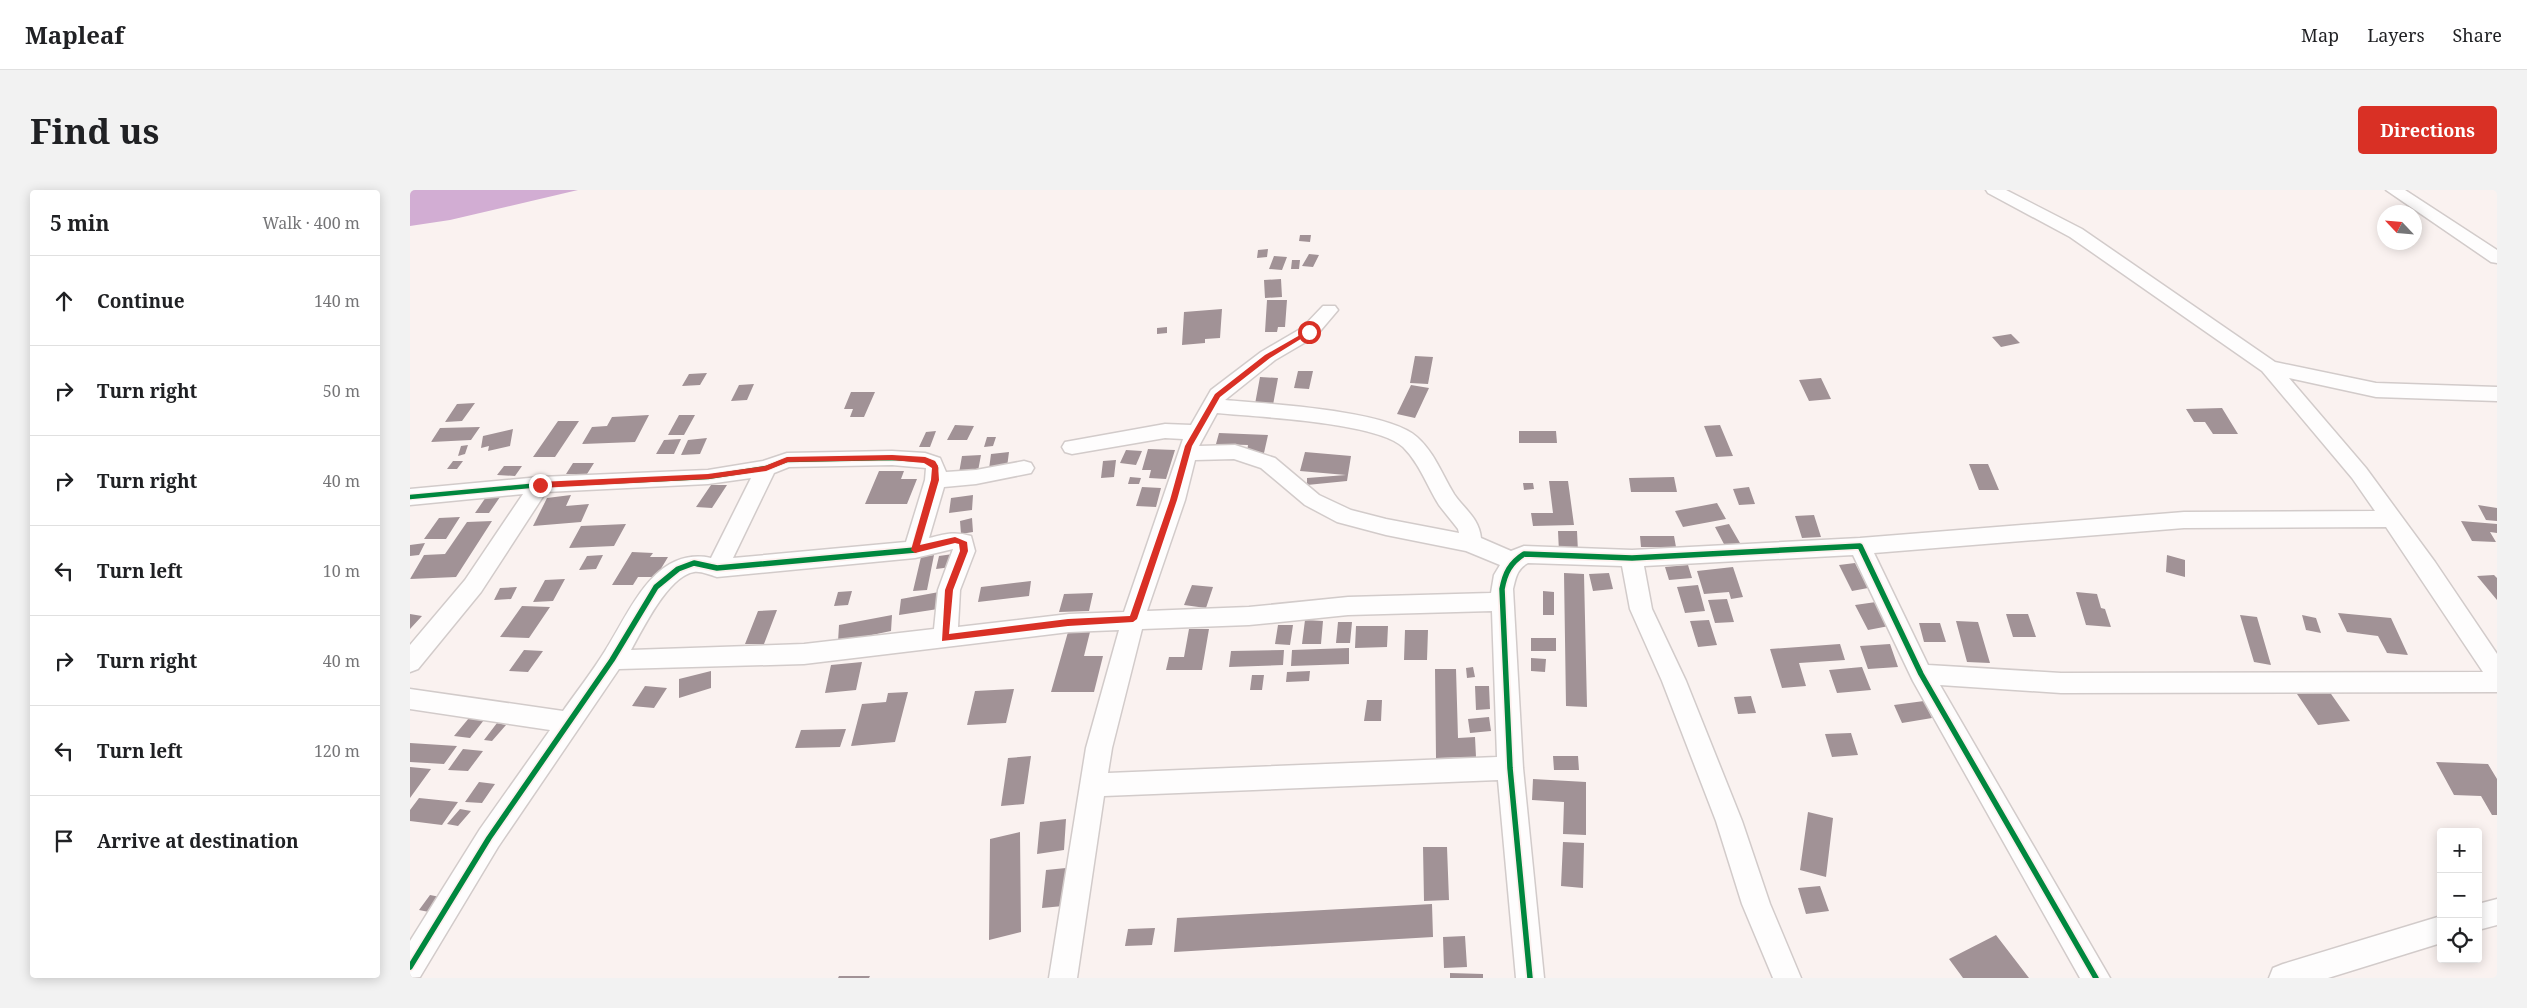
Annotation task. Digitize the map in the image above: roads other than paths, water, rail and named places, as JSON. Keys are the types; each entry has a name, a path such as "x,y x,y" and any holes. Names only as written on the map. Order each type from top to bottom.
{"street":[{"path":"1994,190 2076,233 2269,367 2359,473 2392,518 2497,673"},
{"path":"2394,190 2497,258"},
{"path":"1063,978 1095,785 1099,748 1133,619 1174,500 1187,453 1218,395 1268,356 1309,332 1329,310"},
{"path":"2269,367 2376,390 2497,394"},
{"path":"1212,406 1330,417 1393,432 1409,441 1424,458 1447,500 1469,527 1470,543"},
{"path":"1072,447 1165,432 1197,432"},
{"path":"1187,453 1235,452 1268,463 1312,500 1345,516 1386,527 1470,543 1513,561"},
{"path":"410,497 540,485 708,477 766,468 787,460 892,458 925,460 933,463 936,468 935,480 915,550"},
{"path":"717,568 766,468"},
{"path":"935,480 976,477 1024,468"},
{"path":"410,662 473,586 540,485"},
{"path":"1530,978 1510,768 1502,589 1504,575 1513,561 1524,554 1632,558 1860,546 2184,520 2392,518"},
{"path":"410,967 489,838 612,660 656,587 678,569 694,563 717,568 915,550 955,540 963,542 964,551 949,590 945,638"},
{"path":"1860,546 1921,674 2096,978"},
{"path":"1632,558 1640,609 1674,681 1728,821 1756,904 1787,978"},
{"path":"612,660 804,654 1068,623 1249,616 1348,606 1504,602"},
{"path":"1921,674 2061,683 2497,682"},
{"path":"410,699 568,722"},
{"path":"1095,785 1510,768"},
{"path":"2482,916 2497,912"},
{"path":"2283,978 2437,929"}]}
